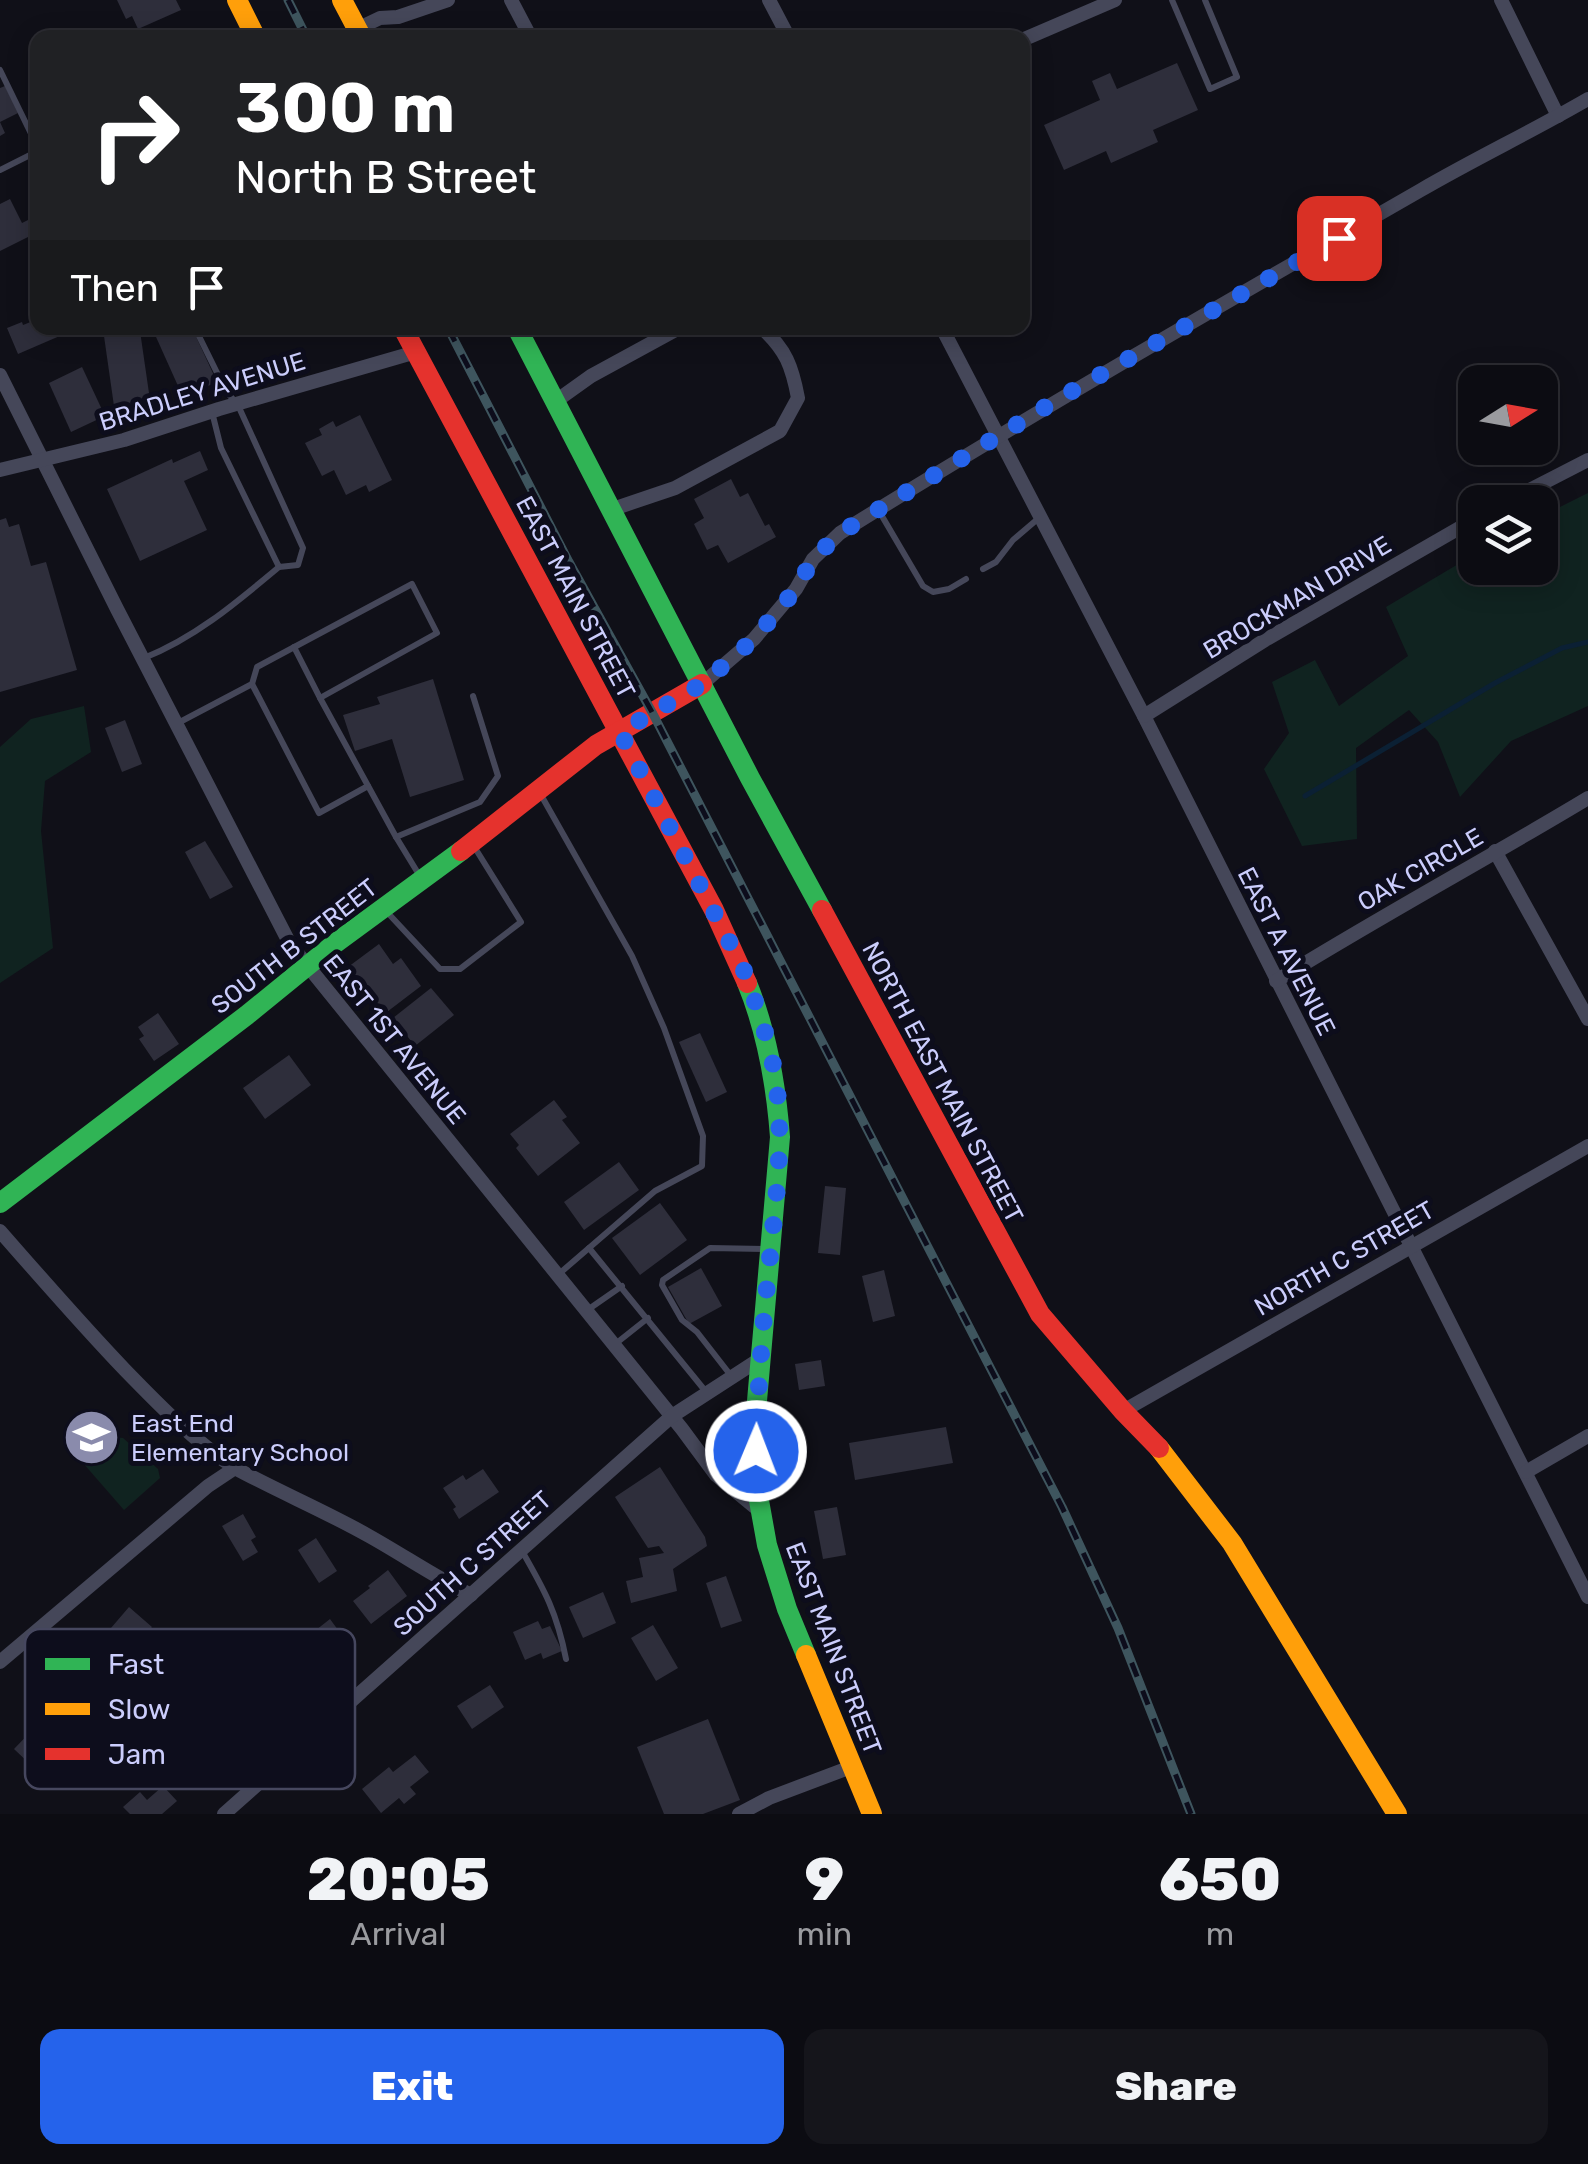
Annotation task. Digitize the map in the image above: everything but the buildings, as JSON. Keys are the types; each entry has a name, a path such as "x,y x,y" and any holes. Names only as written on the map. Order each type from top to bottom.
{"street":[{"path":"236,0 252,30"},
{"path":"342,0 357,30"},
{"path":"363,30 380,18 398,17 448,0"},
{"path":"511,0 527,30"},
{"path":"769,0 785,30"},
{"path":"1030,37 1115,0"},
{"path":"1501,0 1558,116"},
{"path":"702,684 754,639 796,589 813,559 840,533 999,435 1426,187 1588,99"},
{"name":"EAST MAIN STREET","path":"407,335 736,954 759,1010 772,1055 780,1137 760,1359 758,1495 767,1544 787,1610 872,1814"},
{"name":"NORTH EAST MAIN STREET","path":"522,335 750,778 1040,1314 1158,1446 1232,1543 1397,1814"},
{"path":"556,401 591,376 666,335"},
{"path":"613,509 675,488 780,431 798,398 793,371 780,344 770,335"},
{"name":"EAST A AVENUE","path":"946,335 1144,716 1588,1597"},
{"name":"BRADLEY AVENUE","path":"0,470 124,440 416,352"},
{"name":"EAST 1ST AVENUE","path":"0,375 290,944 716,1475 761,1512"},
{"path":"1539,485 1588,460"},
{"name":"BROCKMAN DRIVE","path":"1144,716 1265,640 1458,529"},
{"name":"SOUTH B STREET","path":"0,1203 596,745 702,684"},
{"name":"OAK CIRCLE","path":"1276,981 1588,798"},
{"path":"1495,852 1588,1019"},
{"name":"NORTH C STREET","path":"1123,1411 1588,1146"},
{"path":"0,1231 154,1400 214,1454 471,1595"},
{"name":"SOUTH C STREET","path":"355,1698 672,1416 760,1359"},
{"path":"1526,1472 1588,1436"},
{"path":"39,1629 208,1486 235,1468"},
{"path":"0,1662 25,1641"},
{"path":"738,1814 768,1798 852,1767"},
{"name":"SOUTH C STREET","path":"224,1814 252,1789"}],"lane":[{"path":"1172,0 1210,88 1237,77 1205,0"},
{"path":"0,70 30,132"},
{"path":"0,170 30,153"},
{"path":"143,659 170,648 212,620 279,567 298,565 303,548 237,404 199,335"},
{"path":"212,411 221,448 279,567"},
{"path":"878,509 924,586 933,592 966,579"},
{"path":"983,569 996,562 1012,540 1041,516"},
{"path":"177,724 252,684 258,668 412,584 437,634 320,698"},
{"path":"294,647 422,880"},
{"path":"252,684 319,812 368,786"},
{"path":"396,838 480,802 498,776 473,696"},
{"path":"538,790 632,956 664,1028 702,1136 702,1166 655,1191 557,1276"},
{"path":"384,908 440,969 460,969 521,922 472,843"},
{"path":"589,1248 708,1393"},
{"path":"733,1378 682,1320 662,1285 663,1280 710,1248 770,1250"},
{"path":"586,1312 622,1286"},
{"path":"614,1345 648,1318"},
{"path":"521,1550 547,1594 566,1659"}],"green space":[{"path":"1588,493 1588,706 1511,741 1460,797 1438,742 1409,710 1356,748 1357,839 1302,846 1264,769 1289,733 1272,682 1315,660 1339,706 1408,656 1386,607 1458,564 1458,585 1558,585 1558,508"},
{"path":"84,706 91,752 45,781 41,831 53,948 0,983 0,747 31,719"},
{"path":"109,1436 123,1438 158,1469 160,1478 124,1510 83,1463"}],"waterway":[{"path":"1305,796 1495,683 1562,648 1588,642"}],"railway":[{"path":"288,0 303,30"},
{"path":"452,335 653,714 1062,1507 1118,1628 1191,1814"}],"traffic: fast":[{"path":"521,335 822,910"},
{"path":"0,1203 461,851"},
{"path":"747,983 770,1059 780,1137 757,1401 758,1495 767,1545 806,1655"}],"traffic: slow":[{"path":"237,0 252,30"},
{"path":"342,0 358,30"},
{"path":"1159,1448 1232,1543 1397,1814"},
{"path":"806,1655 872,1814"}],"traffic: jam":[{"path":"407,335 714,910 747,983"},
{"path":"461,851 596,745 702,684"},
{"path":"822,910 1040,1314 1159,1448"}],"place":[{"name":"East End Elementary School","path":"92,1437"}],"route":[{"path":"756,1451 780,1137 772,1055 743,968 620,732 702,684 754,639 796,589 813,559 840,533 1060,398 1339,238"}]}
